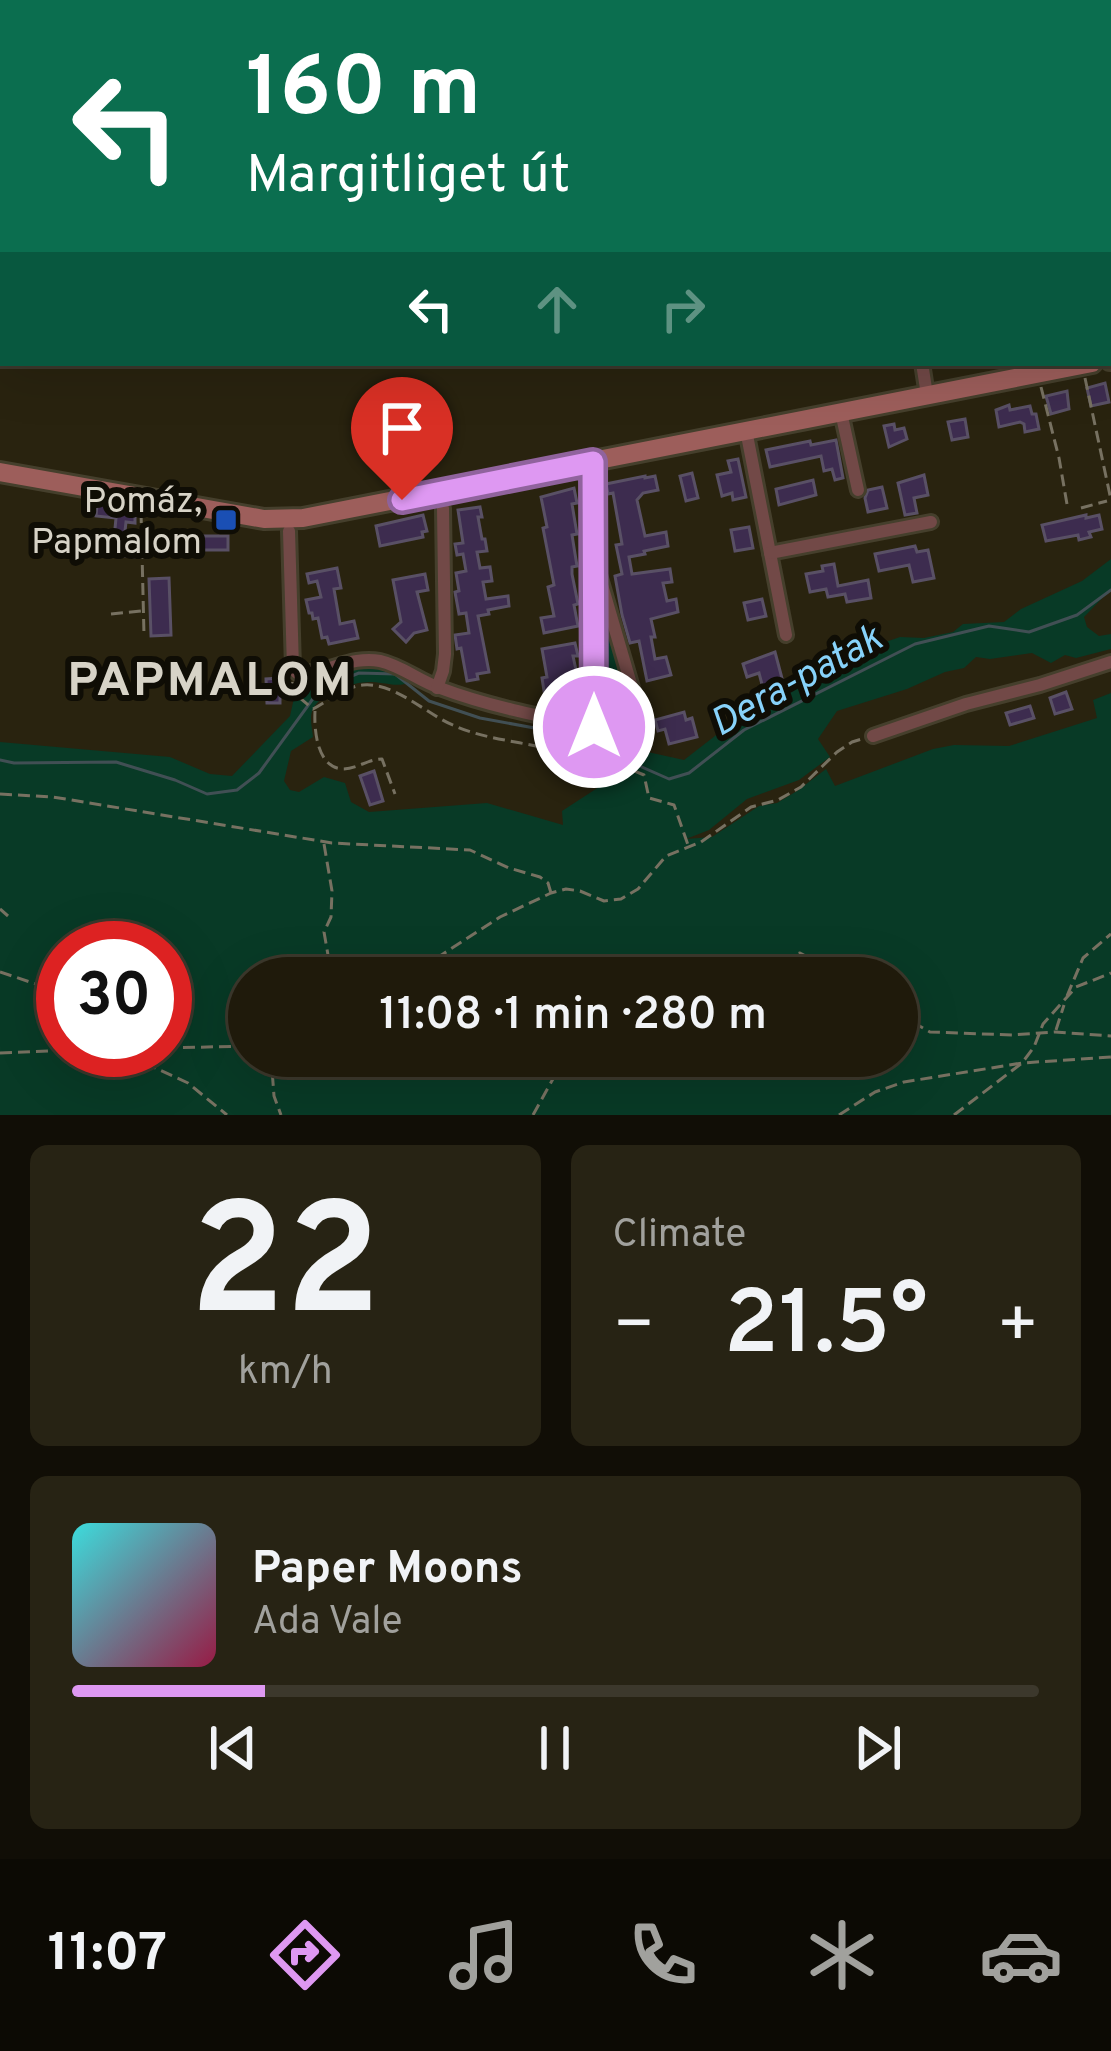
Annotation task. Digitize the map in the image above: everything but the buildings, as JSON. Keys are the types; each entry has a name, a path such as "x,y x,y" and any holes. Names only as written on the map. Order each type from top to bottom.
{"main road":[{"path":"0,472 264,519 303,518 1077,366"}],"street":[{"path":"922,366 927,395"},
{"path":"841,412 858,490"},
{"path":"746,430 785,635"},
{"path":"593,462 594,730"},
{"path":"437,688 445,654 443,508"},
{"path":"770,553 932,522"},
{"path":"290,531 293,668 297,673 377,660 437,688 562,723 631,735 639,732 640,715 595,561"},
{"path":"873,736 1111,662"}],"path":[{"path":"1082,508 1110,500 1087,366"},
{"path":"1038,374 1068,510"},
{"path":"141,497 144,635"},
{"path":"111,614 143,611"},
{"path":"293,668 294,693 314,708 323,758 345,769 382,759 395,794"},
{"path":"314,708 364,684 385,688 452,725 555,752"},
{"path":"594,730 595,754 644,776 649,797 674,805 688,847"},
{"path":"439,957 500,917 551,893 566,889 604,901 621,899 638,890 666,856 701,842 751,807 801,787 837,752 873,736"},
{"path":"0,794 53,797 324,842 470,850 540,877 551,893"},
{"path":"324,842 332,891 331,917 324,932 328,957"},
{"path":"0,909 8,916"},
{"path":"1055,1031 1083,958 1111,934"},
{"path":"0,972 36,984"},
{"path":"954,1115 1022,1064 1052,1012 1076,987 1111,973"},
{"path":"918,1025 930,1032 1012,1035 1055,1031 1111,1036"},
{"path":"192,1047 228,1046"},
{"path":"0,1053 36,1052"},
{"path":"839,1115 888,1086 964,1071 1111,1057"},
{"path":"178,1077 227,1115"},
{"path":"273,1077 281,1115"},
{"path":"533,1115 554,1077"}],"green space":[{"path":"1111,559 1111,589 1084,617 1087,627 1099,636 1111,634 1111,649 1076,658 1065,655 1051,663 1032,653 976,657 964,668 837,711 818,739 830,757 799,780 747,799 709,830 686,839 712,837 759,806 777,803 826,769 835,786 933,749 1009,746 1097,718 1093,700 1111,693 1111,1115 0,1115 0,742 170,757 210,774 232,776 290,716 296,689 354,668 381,667 410,683 357,683 323,697 312,712 313,737 291,751 284,781 290,790 299,792 324,777 345,783 351,802 369,812 487,803 563,825 562,811 602,785 616,745 684,760 751,708 749,696 775,707 794,678 810,673 825,678 837,665 849,666 857,652 900,637 953,632 963,624 1004,622 1082,581"},
{"path":"599,591 635,715 633,719 601,714"}],"waterway":[{"name":"Dera-patak","path":"0,760 116,762 207,794 237,790 259,773 320,689 359,673 395,674 429,701 480,718 567,734 669,779 689,773 744,730 915,644 989,626 1029,632 1077,615 1111,590"}],"place":[{"name":"Pomáz, Papmalom","path":"226,520"}],"district":[{"name":"PAPMALOM","path":"211,678"}],"route":[{"path":"402,500 593,462 594,727"}]}
